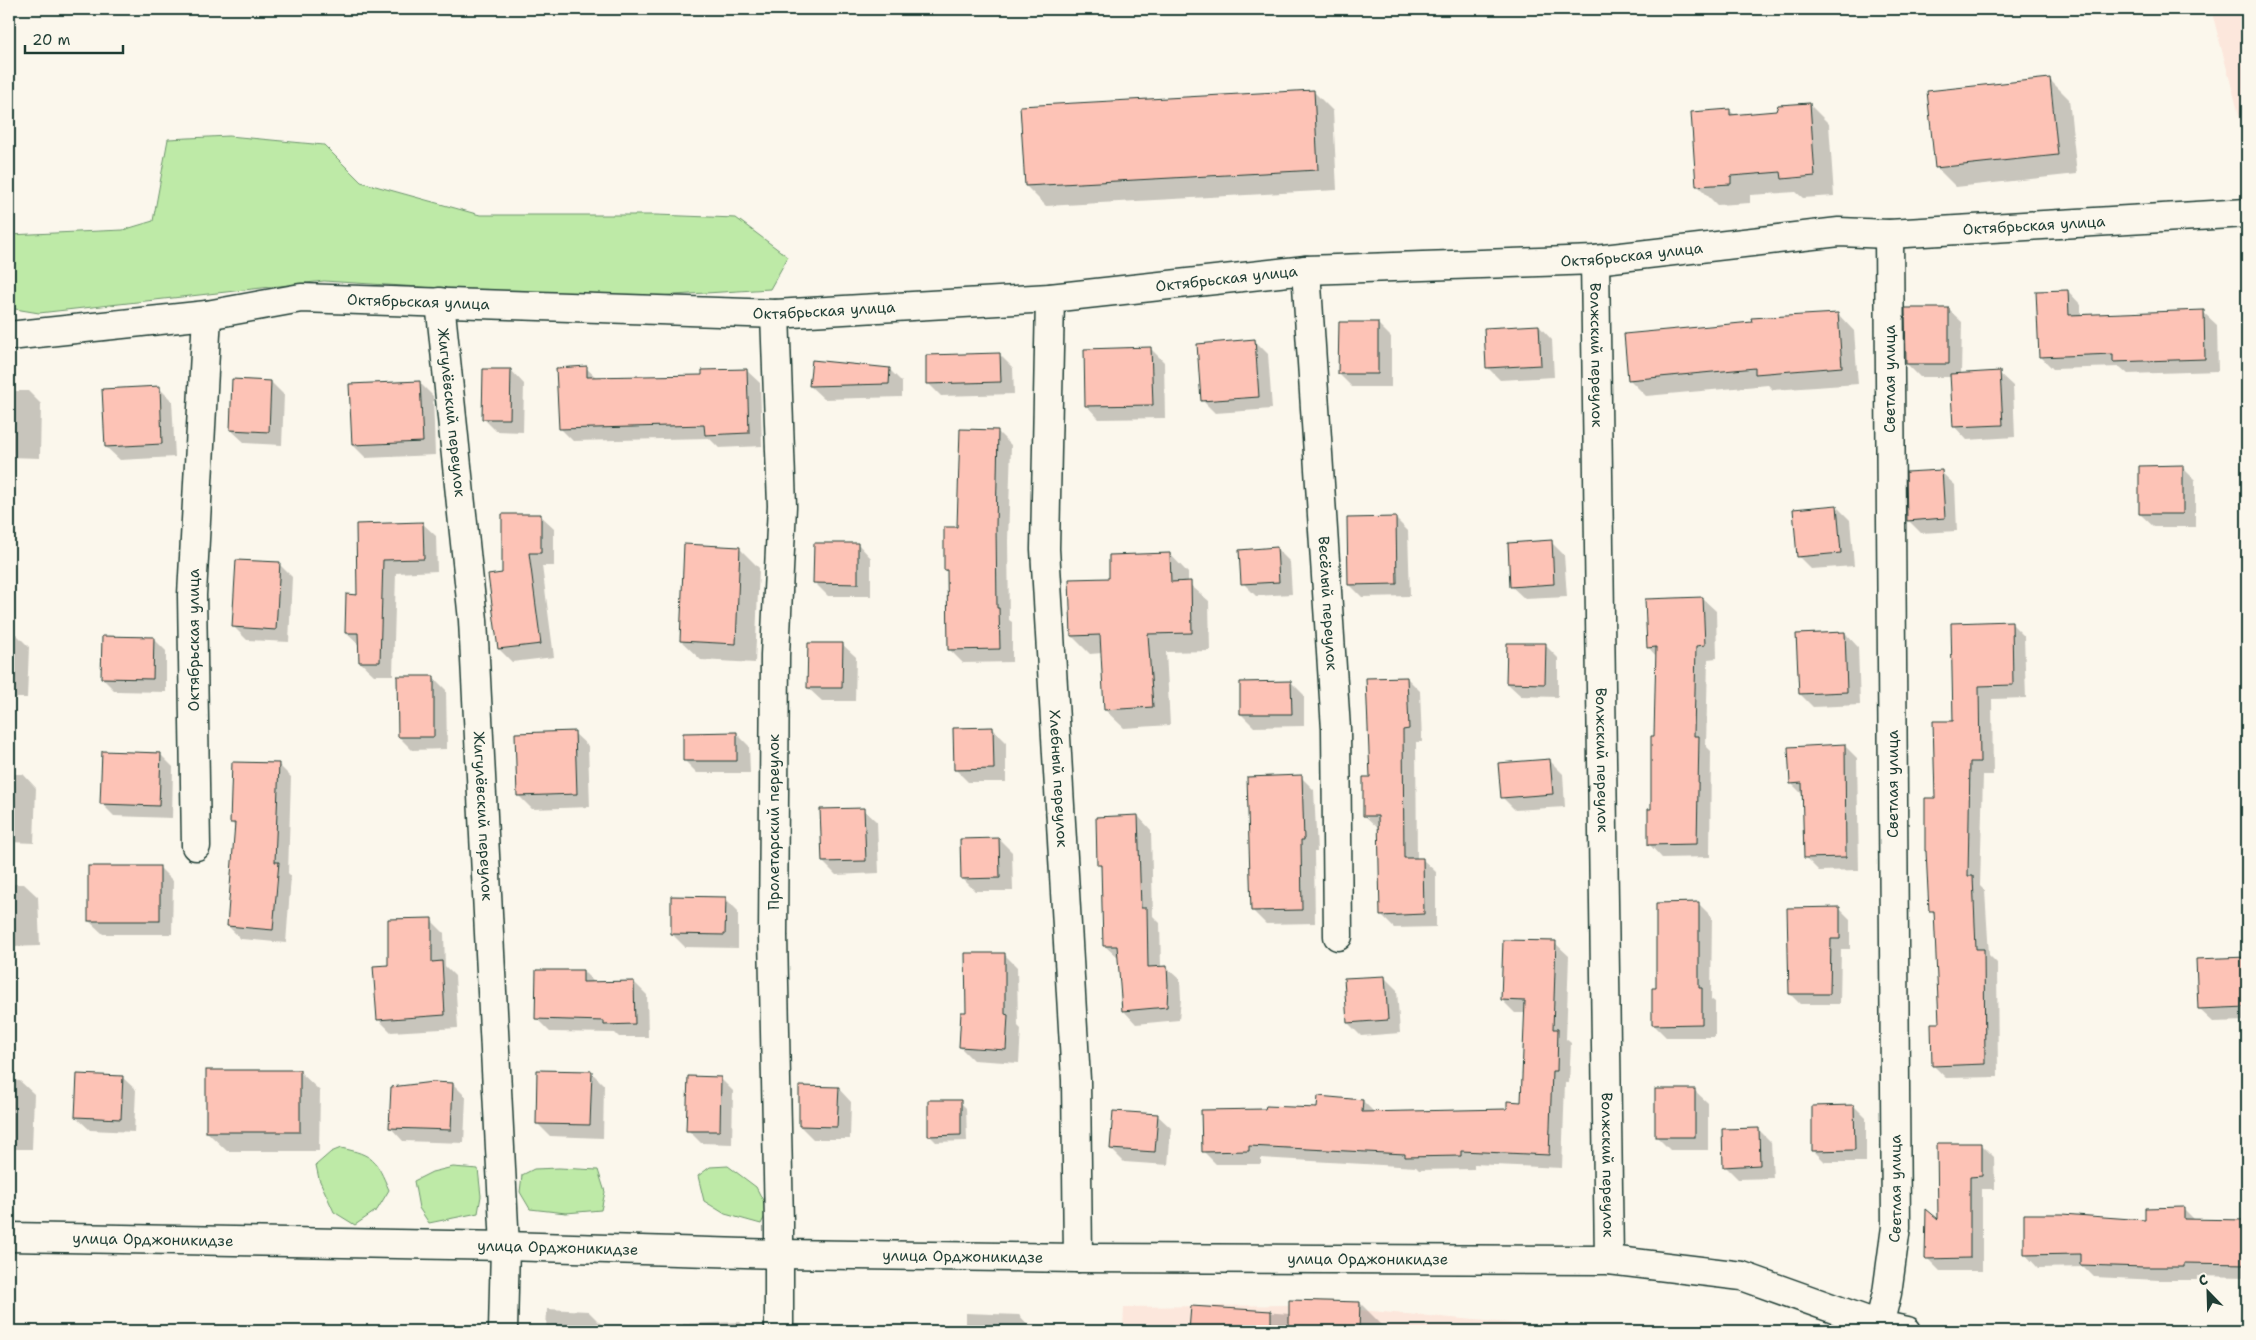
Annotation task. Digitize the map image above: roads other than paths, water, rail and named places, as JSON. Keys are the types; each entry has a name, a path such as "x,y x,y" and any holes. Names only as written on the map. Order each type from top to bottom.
{"street":[{"name":"Октябрьская улица","path":"9,336 208,315 301,298 775,314 1050,298 1306,270 1595,260 1839,232 1889,234 2247,213"},
{"name":"Светлая улица","path":"1878,1328 1887,1292 1896,1226 1889,234"},
{"name":"Волжский переулок","path":"1595,260 1609,1260"},
{"name":"Весёлый переулок","path":"1306,270 1336,728 1338,936"},
{"name":"Хлебный переулок","path":"1050,298 1045,549 1076,1080 1078,1258"},
{"name":"Жигулёвский переулок","path":"440,302 473,620 505,1246 503,1331"},
{"name":"Пролетарский переулок","path":"775,314 782,506 775,655 773,936 780,1254 779,1331"},
{"name":"Октябрьская улица","path":"196,846 192,595 208,315"},
{"name":"улица Орджоникидзе","path":"9,1237 505,1246 780,1254 1078,1258 1609,1260 1742,1276 1878,1328 1907,1331"}]}
